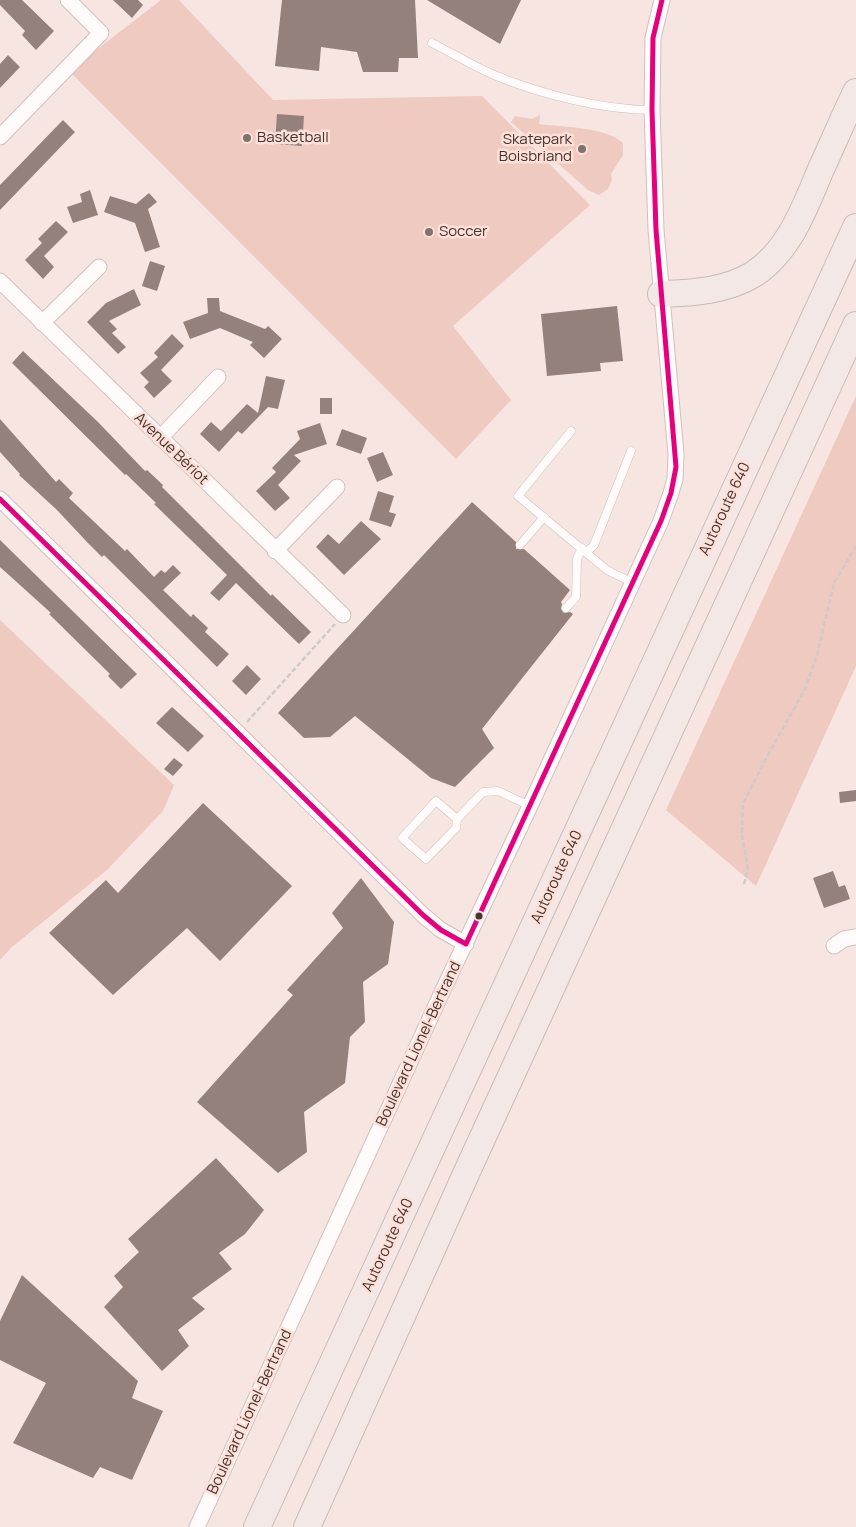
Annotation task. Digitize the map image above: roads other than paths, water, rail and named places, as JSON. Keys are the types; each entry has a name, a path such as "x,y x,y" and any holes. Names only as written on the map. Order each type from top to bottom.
{"highway":[{"path":"661,294 701,291 729,285 753,274 771,261 791,234 856,92"},
{"name":"Autoroute 640","path":"257,1527 856,227"},
{"path":"307,1527 470,1165 856,325"}],"street":[{"path":"0,137 101,33 68,0"},
{"name":"Boulevard Lionel-Bertrand","path":"196,1527 633,583 661,520 675,479 675,433 656,230 652,110 653,38 662,0"},
{"path":"42,323 99,266"},
{"name":"Avenue Bériot","path":"0,281 343,616"},
{"path":"160,438 218,377"},
{"path":"275,551 337,487"},
{"path":"0,499 423,915 441,930 466,944"},
{"path":"834,946 844,940 856,937"}],"lane":[{"path":"432,43 492,74 529,88 625,110 652,110"},
{"path":"571,431 518,496 607,570 633,583"},
{"path":"566,608 576,597 577,558 584,550 594,545 630,451"},
{"path":"520,545 544,517"},
{"path":"457,819 436,802 402,838 426,859 456,828 457,819 478,795 488,790 498,792 530,806"}],"place":[{"name":"Basketball","path":"247,138"},
{"name":"Skatepark Boisbriand","path":"582,149"},
{"name":"Soccer","path":"429,232"}]}
